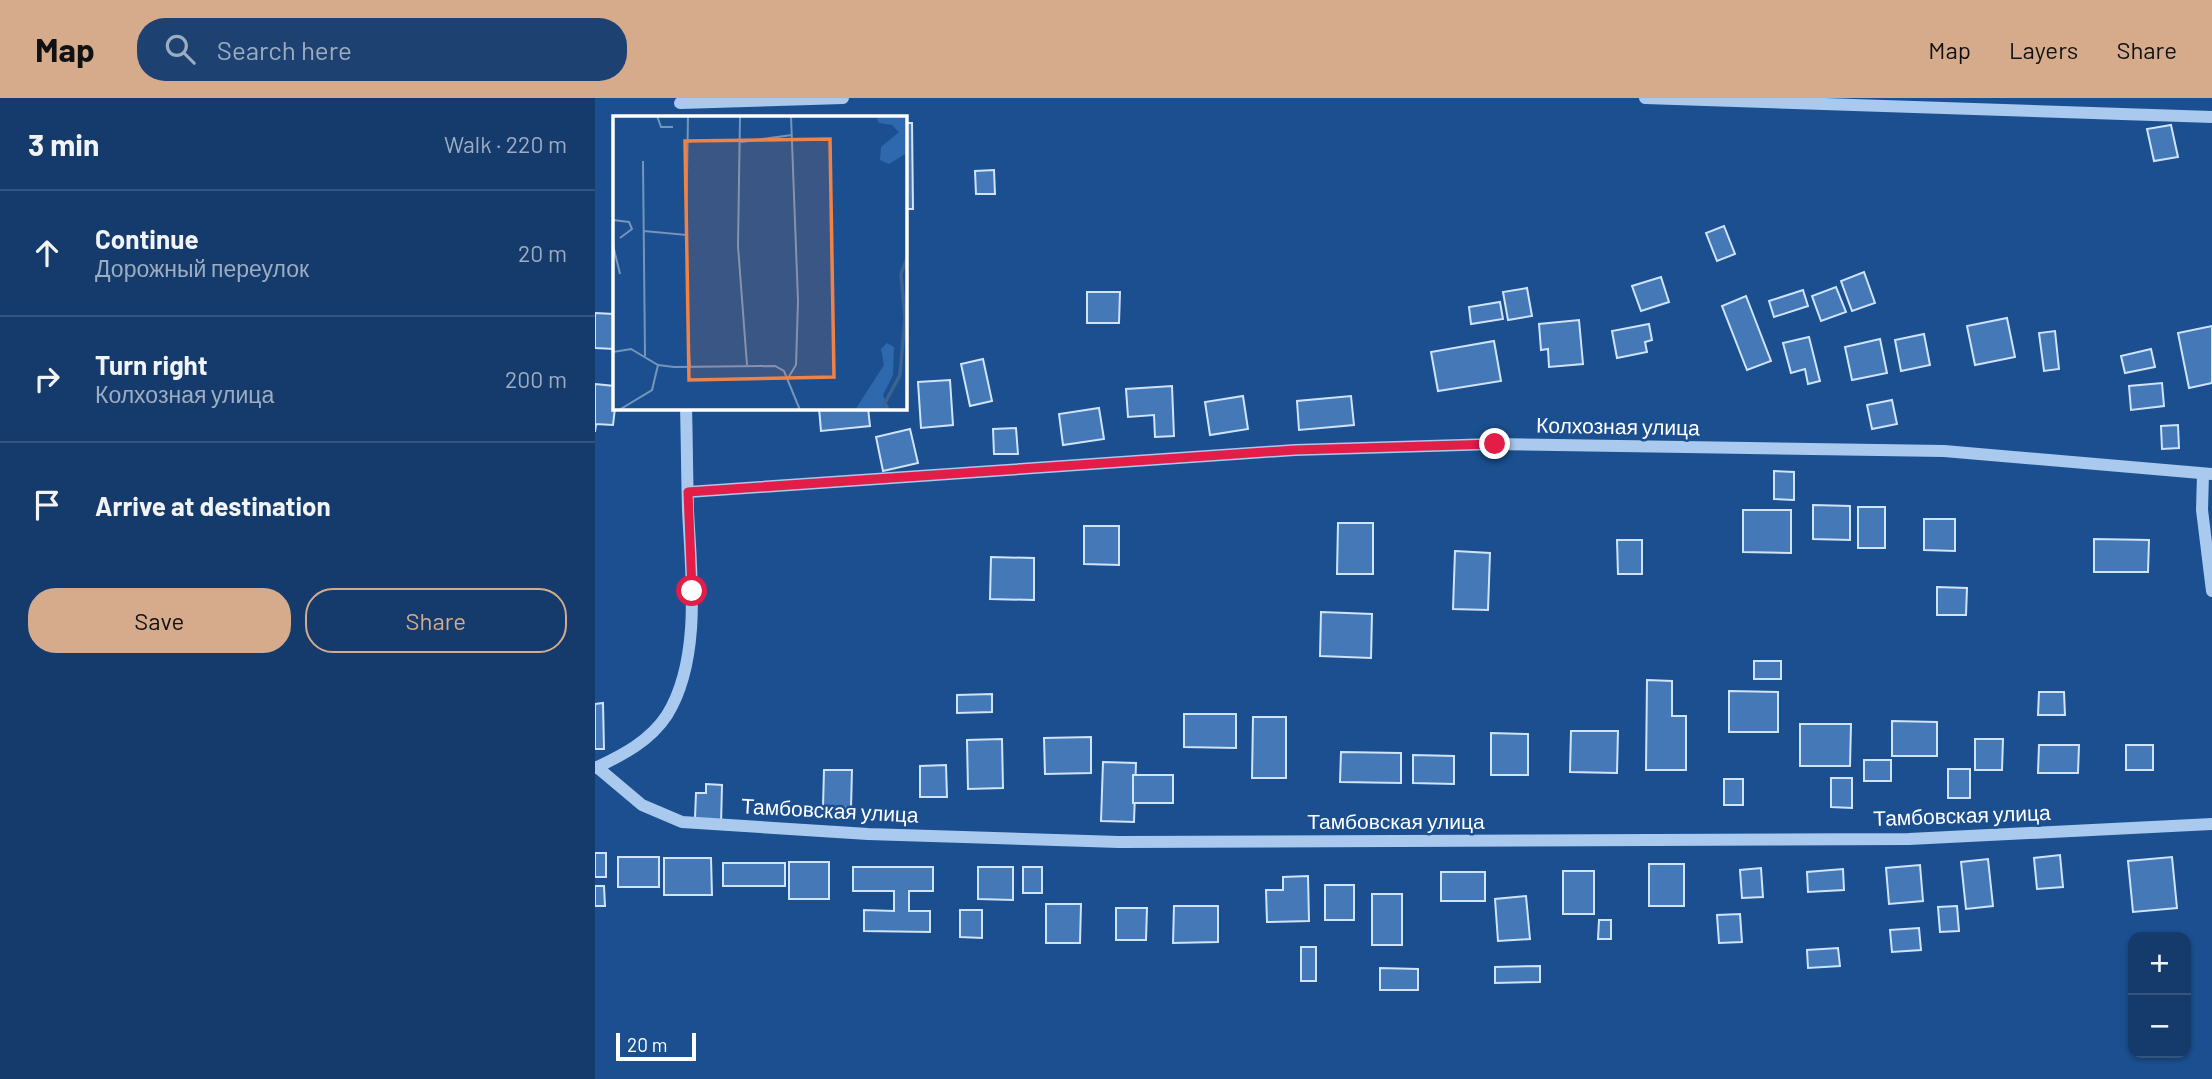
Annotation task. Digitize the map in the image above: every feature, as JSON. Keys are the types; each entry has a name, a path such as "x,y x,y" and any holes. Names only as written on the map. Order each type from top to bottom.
{"street":[{"path":"680,101 843,98"},
{"path":"1645,98 2212,117"},
{"path":"596,767 641,744 667,715 682,678 691,612 686,410"},
{"name":"Колхозная улица","path":"688,492 1295,450 1495,444 1944,451 2207,474"},
{"path":"2207,474 2202,510 2212,591"},
{"name":"Тамбовская улица","path":"596,767 642,806 682,822 882,834 1119,842 1909,839 2212,824"}],"building":[{"path":"907,123 912,123 913,209 907,209"},
{"path":"2171,125 2178,157 2154,161 2147,129"},
{"path":"994,170 995,194 976,194 975,171"},
{"path":"1724,226 1735,254 1717,261 1706,233"},
{"path":"1864,272 1875,303 1852,311 1841,281"},
{"path":"1661,277 1669,302 1641,311 1632,286"},
{"path":"1836,287 1846,312 1821,321 1812,296"},
{"path":"1527,288 1532,316 1508,320 1503,292"},
{"path":"1803,290 1808,306 1774,317 1769,301"},
{"path":"1087,292 1120,292 1119,323 1087,323"},
{"path":"1746,296 1771,361 1747,370 1722,306"},
{"path":"1500,302 1503,319 1471,324 1469,307"},
{"path":"595,313 613,314 613,349 595,348"},
{"path":"2007,318 2015,357 1975,365 1967,326"},
{"path":"1579,320 1583,364 1549,367 1548,349 1541,350 1539,324"},
{"path":"1649,324 1652,340 1645,342 1647,352 1617,358 1612,331"},
{"path":"2212,326 2212,383 2189,388 2178,333"},
{"path":"2055,331 2059,369 2044,371 2039,333"},
{"path":"1924,334 1930,365 1901,371 1895,340"},
{"path":"1809,337 1820,381 1808,384 1805,369 1791,373 1783,343"},
{"path":"1880,339 1887,373 1852,380 1845,347"},
{"path":"1494,341 1501,381 1438,391 1431,352"},
{"path":"2151,349 2155,367 2125,373 2121,356"},
{"path":"983,359 992,401 970,406 961,364"},
{"path":"950,380 953,425 921,428 918,382"},
{"path":"2162,383 2164,406 2131,410 2129,386"},
{"path":"595,384 613,386 613,425 596,424 595,432"},
{"path":"1172,386 1174,436 1155,437 1154,415 1128,417 1126,389"},
{"path":"1243,396 1248,429 1210,435 1205,402"},
{"path":"1351,396 1354,425 1299,430 1297,401"},
{"path":"1892,400 1897,424 1872,429 1867,405"},
{"path":"1099,408 1104,439 1063,445 1059,414"},
{"path":"819,410 868,410 870,426 821,431"},
{"path":"2178,425 2179,448 2162,449 2161,426"},
{"path":"1016,428 1018,454 994,454 993,429"},
{"path":"910,429 918,463 883,471 876,437"},
{"path":"1774,471 1794,472 1794,500 1774,499"},
{"path":"1813,505 1850,506 1850,540 1813,539"},
{"path":"1858,507 1885,507 1885,548 1858,548"},
{"path":"1743,510 1791,510 1791,553 1743,552"},
{"path":"1924,519 1955,519 1955,551 1924,550"},
{"path":"1338,523 1373,523 1373,574 1337,574"},
{"path":"1084,526 1119,526 1119,565 1084,564"},
{"path":"2094,539 2149,540 2148,572 2094,572"},
{"path":"1617,540 1642,540 1642,574 1618,574"},
{"path":"1455,551 1490,553 1488,610 1453,609"},
{"path":"991,557 1034,558 1034,600 990,599"},
{"path":"1937,587 1967,588 1966,615 1937,615"},
{"path":"1321,612 1372,614 1371,658 1320,656"},
{"path":"1754,661 1781,661 1781,679 1754,679"},
{"path":"1647,680 1672,681 1672,716 1686,716 1686,770 1646,770"},
{"path":"1729,691 1778,692 1778,732 1729,732"},
{"path":"2039,692 2064,692 2065,715 2038,715"},
{"path":"992,694 992,712 957,713 957,695"},
{"path":"603,703 604,749 595,749 595,704"},
{"path":"1184,714 1236,714 1236,748 1184,747"},
{"path":"1253,717 1286,717 1286,778 1252,778"},
{"path":"1892,721 1937,722 1937,756 1892,756"},
{"path":"1800,724 1851,724 1850,766 1800,766"},
{"path":"1571,731 1618,731 1617,773 1570,772"},
{"path":"1491,733 1528,734 1528,775 1491,775"},
{"path":"1091,737 1091,773 1045,774 1044,738"},
{"path":"1002,739 1003,788 968,789 967,740"},
{"path":"1975,739 2003,739 2002,770 1975,770"},
{"path":"2039,745 2079,745 2078,773 2038,773"},
{"path":"2126,745 2153,745 2153,770 2126,770"},
{"path":"1341,752 1401,753 1401,783 1340,782"},
{"path":"1413,755 1454,756 1454,784 1413,783"},
{"path":"1864,760 1891,760 1891,781 1864,781"},
{"path":"1103,762 1136,763 1134,822 1101,821"},
{"path":"946,765 947,797 920,797 920,766"},
{"path":"1948,769 1970,769 1970,798 1948,798"},
{"path":"824,770 852,770 851,808 823,807"},
{"path":"1133,775 1173,775 1173,803 1133,803"},
{"path":"1831,778 1852,778 1852,808 1831,807"},
{"path":"1724,779 1743,779 1743,805 1724,805"},
{"path":"706,784 722,785 721,825 695,818 696,793 706,793"},
{"path":"595,853 606,853 606,877 595,877"},
{"path":"2060,855 2063,887 2037,889 2034,858"},
{"path":"618,857 659,857 659,887 618,887"},
{"path":"2172,857 2177,908 2133,912 2128,861"},
{"path":"664,858 711,858 712,895 664,895"},
{"path":"1988,859 1993,906 1966,909 1961,862"},
{"path":"789,862 829,862 829,899 789,899"},
{"path":"723,863 785,863 785,886 723,886"},
{"path":"1649,864 1684,864 1684,906 1649,906"},
{"path":"1920,865 1923,901 1889,904 1886,868"},
{"path":"853,867 933,867 933,891 909,891 909,911 930,911 930,932 864,931 864,910 894,911 894,891 853,891"},
{"path":"978,867 1013,867 1013,900 978,899"},
{"path":"1023,867 1042,867 1042,893 1023,893"},
{"path":"1761,868 1763,897 1742,898 1740,870"},
{"path":"1843,869 1844,890 1808,892 1807,872"},
{"path":"1563,871 1594,871 1594,914 1563,914"},
{"path":"1441,872 1485,872 1485,901 1441,901"},
{"path":"1308,876 1309,921 1267,922 1266,890 1283,890 1283,877"},
{"path":"1325,885 1354,885 1354,920 1325,920"},
{"path":"595,886 604,886 605,906 595,906"},
{"path":"1372,894 1402,894 1402,945 1372,945"},
{"path":"1526,896 1530,939 1498,941 1495,899"},
{"path":"1046,904 1081,904 1080,943 1046,943"},
{"path":"1174,906 1218,906 1218,942 1173,943"},
{"path":"1957,906 1959,931 1940,932 1938,907"},
{"path":"1116,908 1147,908 1146,940 1116,940"},
{"path":"960,910 982,910 982,938 960,937"},
{"path":"1740,914 1742,942 1719,943 1717,915"},
{"path":"1599,920 1611,920 1611,939 1598,939"},
{"path":"1919,928 1921,950 1892,952 1890,930"},
{"path":"1301,947 1316,947 1316,981 1301,981"},
{"path":"1838,948 1840,966 1808,968 1807,950"},
{"path":"1540,966 1540,982 1495,983 1495,967"},
{"path":"1380,968 1418,969 1418,990 1380,990"}],"route":[{"path":"692,591 688,492 940,477 1295,450 1495,444"}]}
